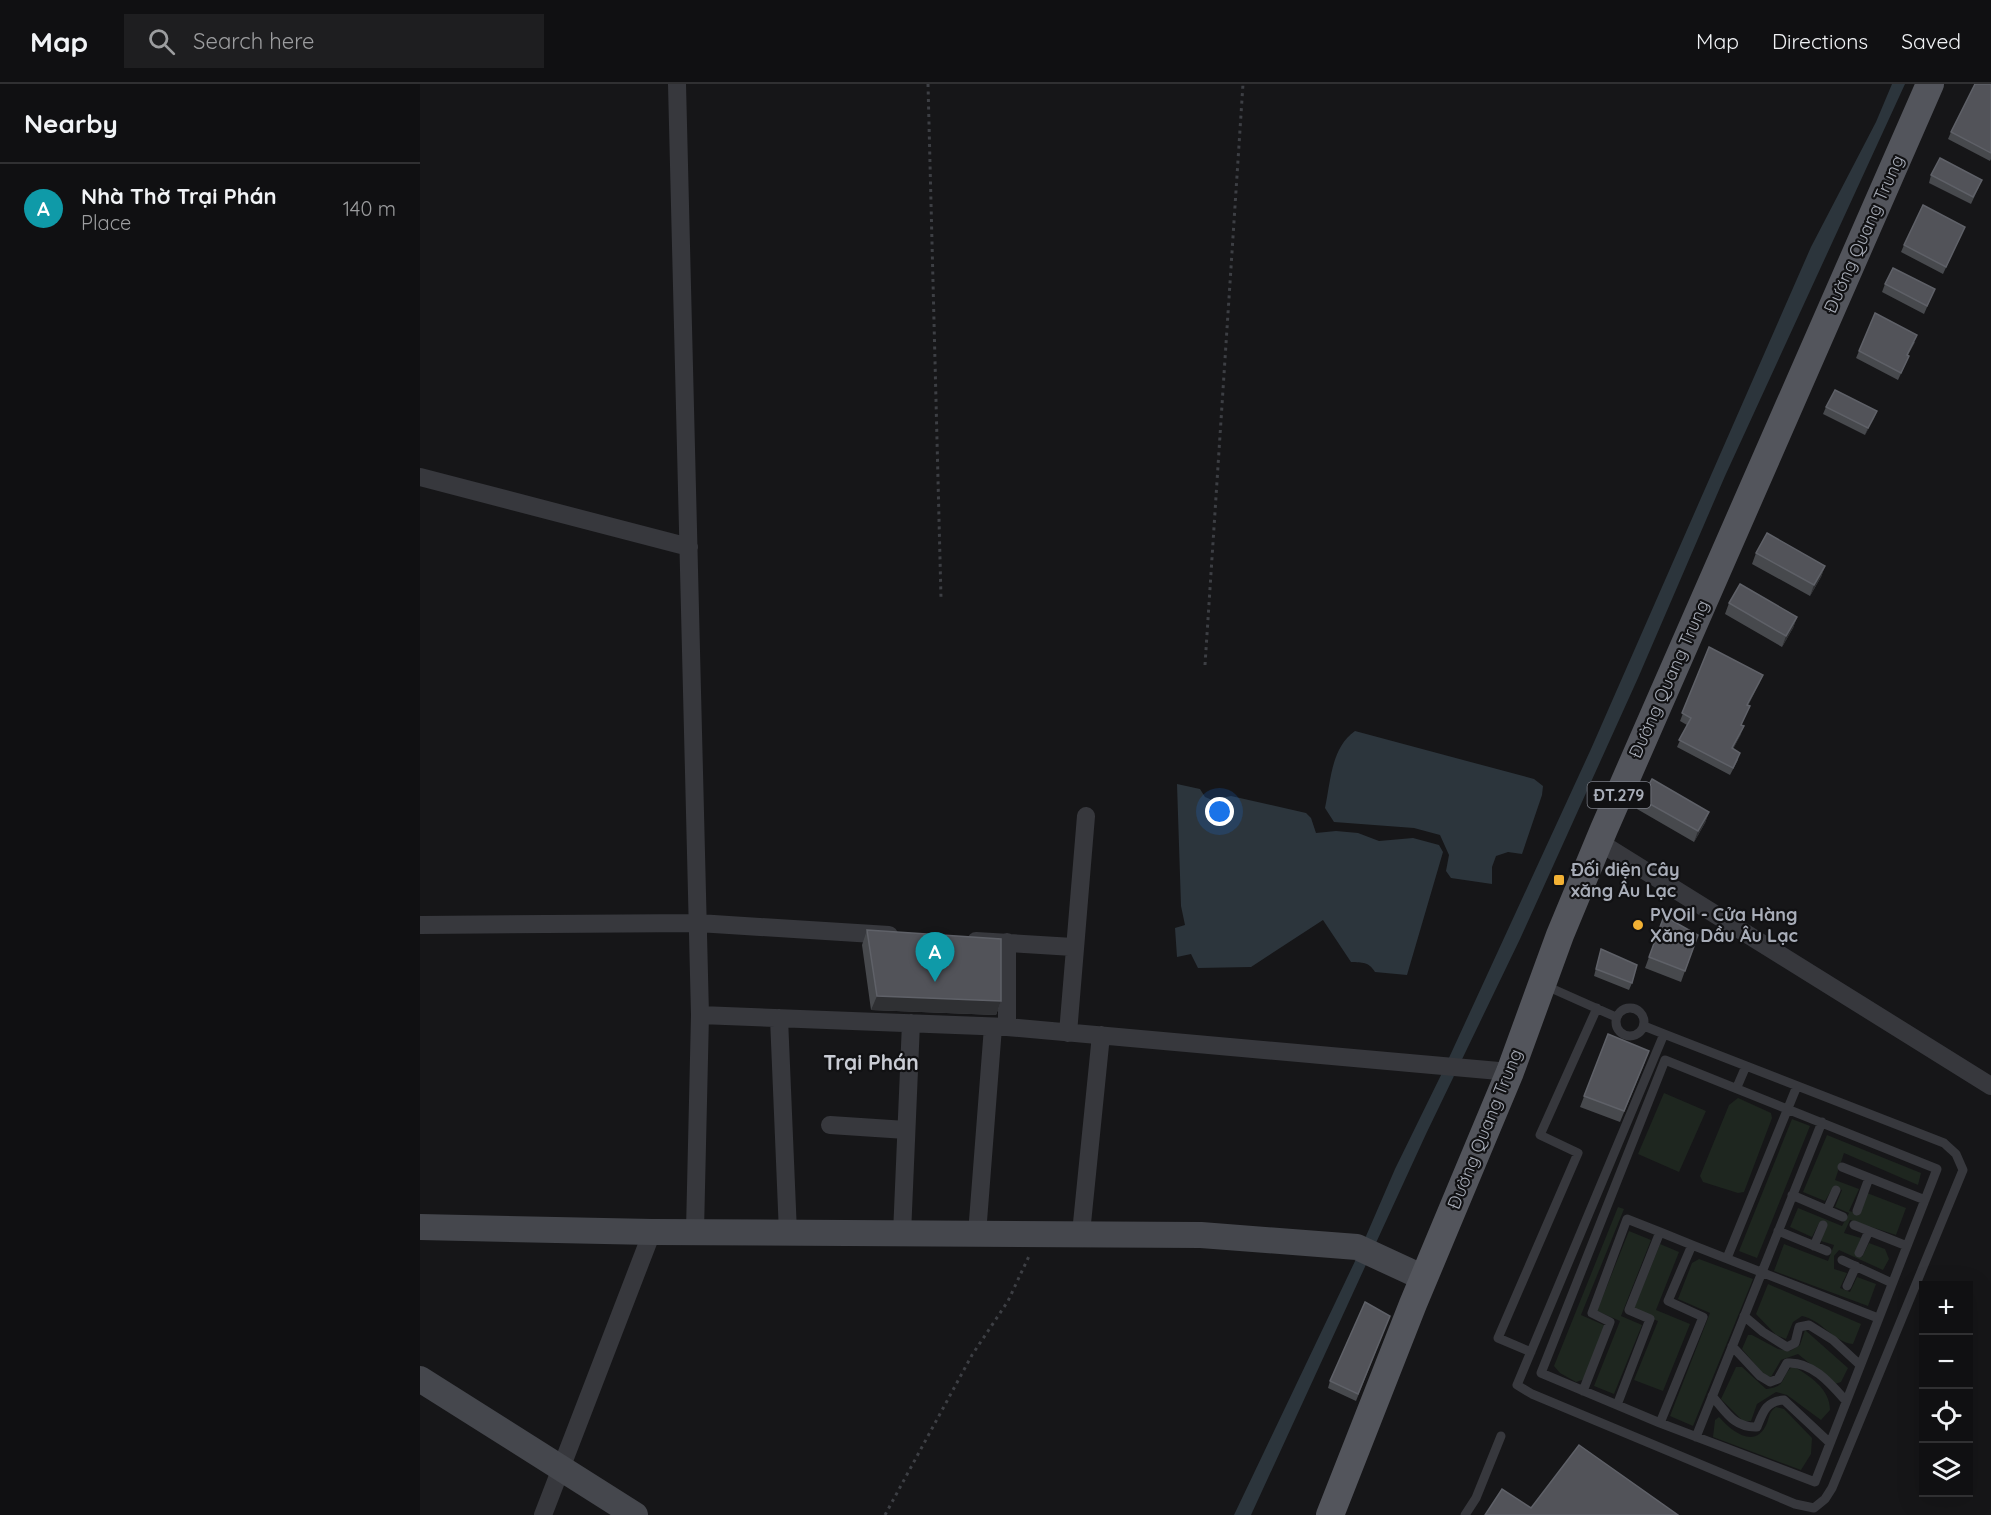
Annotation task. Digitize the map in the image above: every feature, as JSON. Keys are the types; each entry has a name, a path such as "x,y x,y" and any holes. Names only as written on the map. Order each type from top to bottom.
{"main road":[{"name":"Đường Quang Trung","path":"1330,1515 1424,1278 1510,1072 1542,984 1599,842 1930,84"},
{"path":"420,1227 652,1232 1201,1235 1367,1251 1424,1278"},
{"path":"420,1244 454,1228"},
{"path":"420,1379 634,1515"}],"street":[{"path":"677,84 680,275 690,526 688,550 700,1015 695,1231"},
{"path":"420,477 688,550"},
{"path":"1068,1033 1073,947 1086,816"},
{"path":"1599,842 1991,1086"},
{"path":"420,925 698,923 912,937"},
{"path":"959,939 1073,947"},
{"path":"977,1234 1007,942"},
{"path":"700,1015 1000,1027 1510,1072"},
{"path":"779,1018 788,1233"},
{"path":"902,1234 911,1023"},
{"path":"1081,1233 1101,1035"},
{"path":"830,1125 906,1130"},
{"path":"543,1515 652,1232"}],"lane":[{"path":"1542,984 1616,1017"},
{"path":"1531,1352 1498,1338 1578,1153 1540,1135 1597,1008"},
{"path":"1635,1008 1643,1015 1644,1026 1637,1035 1626,1035 1617,1028 1616,1017 1623,1009 1635,1008"},
{"path":"1644,1026 1944,1143 1956,1154 1963,1170 1881,1374 1825,1499 1814,1508 1795,1504 1532,1394 1517,1385 1664,1034"},
{"path":"1665,1060 1737,1087 1937,1169 1815,1482 1660,1423 1541,1372 1665,1060"},
{"path":"1737,1087 1746,1066"},
{"path":"1727,1258 1797,1086"},
{"path":"1696,1437 1822,1122"},
{"path":"1842,1167 1925,1200"},
{"path":"1857,1212 1869,1178"},
{"path":"1827,1210 1836,1190"},
{"path":"1792,1195 1843,1217"},
{"path":"1583,1391 1610,1322 1592,1313 1627,1219 1878,1318"},
{"path":"1814,1246 1822,1225"},
{"path":"1854,1225 1906,1246"},
{"path":"1778,1231 1827,1251"},
{"path":"1859,1253 1869,1231"},
{"path":"1617,1405 1650,1319 1629,1310 1660,1232"},
{"path":"1660,1423 1703,1317 1668,1301 1692,1245"},
{"path":"1842,1260 1892,1283"},
{"path":"1847,1286 1856,1266"},
{"path":"1744,1316 1777,1343 1787,1347 1795,1343 1798,1327 1809,1324 1833,1340 1860,1365"},
{"path":"1732,1346 1760,1376 1770,1382 1778,1379 1787,1363 1796,1362 1808,1366 1846,1401"},
{"path":"1712,1395 1729,1417 1738,1425 1748,1428 1757,1427 1766,1406 1774,1401 1784,1400 1830,1443"},
{"path":"1465,1515 1476,1498 1501,1436"}],"path":[{"path":"928,84 941,598"},
{"path":"1205,665 1243,84"},
{"path":"885,1515 972,1355 1008,1300 1040,1234"}],"shaded area":[{"path":"1892,84 1905,84 1725,476 1638,678 1520,939 1426,1134 1251,1515 1234,1515 1357,1257 1395,1169 1442,1073 1591,749 1811,247 1876,122"},
{"path":"1355,731 1534,779 1543,786 1542,795 1522,854 1508,852 1496,856 1492,867 1492,884 1451,878 1446,871 1449,855 1440,835 1414,828 1334,822 1325,808 1333,765 1341,746"},
{"path":"1177,784 1200,789 1205,797 1212,800 1231,796 1306,813 1311,818 1316,833 1336,831 1358,833 1379,841 1413,838 1439,845 1443,852 1407,975 1375,972 1367,964 1351,962 1323,920 1251,967 1198,968 1191,954 1177,957 1175,928 1185,925 1181,906"},
{"path":"1664,1093 1706,1111 1679,1172 1638,1154"},
{"path":"1738,1098 1771,1113 1772,1118 1744,1192 1738,1193 1703,1182 1700,1176 1729,1105"},
{"path":"1792,1119 1810,1126 1757,1258 1739,1251"},
{"path":"1827,1135 1921,1173 1918,1185 1844,1153 1835,1180 1859,1189 1849,1211 1860,1214 1867,1193 1906,1208 1896,1235 1850,1220 1844,1233 1861,1238 1855,1254 1862,1257 1869,1243 1885,1249 1889,1259 1883,1270 1839,1250 1834,1256 1834,1269 1847,1273 1840,1288 1850,1292 1857,1277 1876,1284 1868,1306 1774,1271 1784,1244 1828,1261 1834,1245 1821,1241 1826,1225 1819,1223 1812,1237 1790,1227 1798,1208 1842,1226 1849,1213 1835,1207 1842,1190 1833,1187 1825,1201 1803,1192"},
{"path":"1618,1207 1624,1209 1581,1315 1606,1326 1585,1379 1576,1382 1560,1373 1554,1366"},
{"path":"1629,1231 1651,1240 1621,1316 1642,1325 1614,1394 1594,1386 1620,1321 1597,1311"},
{"path":"1660,1244 1679,1252 1656,1310 1690,1324 1663,1391 1634,1380 1658,1321 1633,1311"},
{"path":"1699,1259 1753,1279 1693,1426 1670,1416 1710,1313 1678,1299 1692,1263"},
{"path":"1768,1284 1861,1324 1853,1344 1839,1339 1816,1322 1802,1316 1793,1322 1786,1339 1776,1335 1756,1314"},
{"path":"1805,1330 1848,1368 1841,1382 1835,1384 1798,1354 1781,1360 1771,1377 1765,1376 1742,1349 1748,1335 1752,1335 1778,1349 1790,1351 1800,1345"},
{"path":"1793,1366 1818,1384 1827,1396 1830,1410 1821,1420 1787,1395 1776,1392 1757,1404 1751,1421 1743,1421 1721,1399 1736,1367 1742,1367 1766,1389 1778,1386"},
{"path":"1776,1407 1784,1409 1812,1438 1811,1454 1801,1470 1713,1437 1715,1420 1719,1417 1737,1433 1750,1437 1757,1436"}],"building":[{"path":"1975,84 1991,84 1991,153 1951,132"},
{"path":"1940,158 1982,180 1973,197 1931,175"},
{"path":"1923,205 1965,227 1946,267 1904,245"},
{"path":"1893,268 1935,289 1927,306 1885,284"},
{"path":"1875,313 1917,335 1901,373 1859,351"},
{"path":"1835,390 1877,411 1868,428 1826,407"},
{"path":"1767,533 1825,566 1814,585 1756,553"},
{"path":"1740,584 1797,617 1786,636 1729,603"},
{"path":"1709,647 1763,675 1747,705 1750,706 1741,725 1744,726 1732,748 1740,753 1733,768 1679,740 1691,718 1682,713"},
{"path":"1652,779 1709,812 1698,831 1641,799"},
{"path":"1664,916 1698,935 1685,971 1649,957"},
{"path":"867,930 1001,939 1001,1001 877,996"},
{"path":"1601,949 1637,965 1632,983 1596,969"},
{"path":"1608,1034 1649,1051 1624,1111 1584,1096"},
{"path":"1365,1302 1390,1316 1358,1394 1330,1381"},
{"path":"1579,1445 1678,1515 1485,1515 1502,1489 1531,1508"}],"place":[{"name":"Đối diện Cây xăng Âu Lạc","path":"1559,880"},
{"name":"PVOil - Cửa Hàng Xăng Dầu Âu Lạc","path":"1638,925"},
{"name":"Nhà Thờ Trại Phán","path":"935,982"}],"district":[{"name":"Trại Phán","path":"871,1063"}]}
